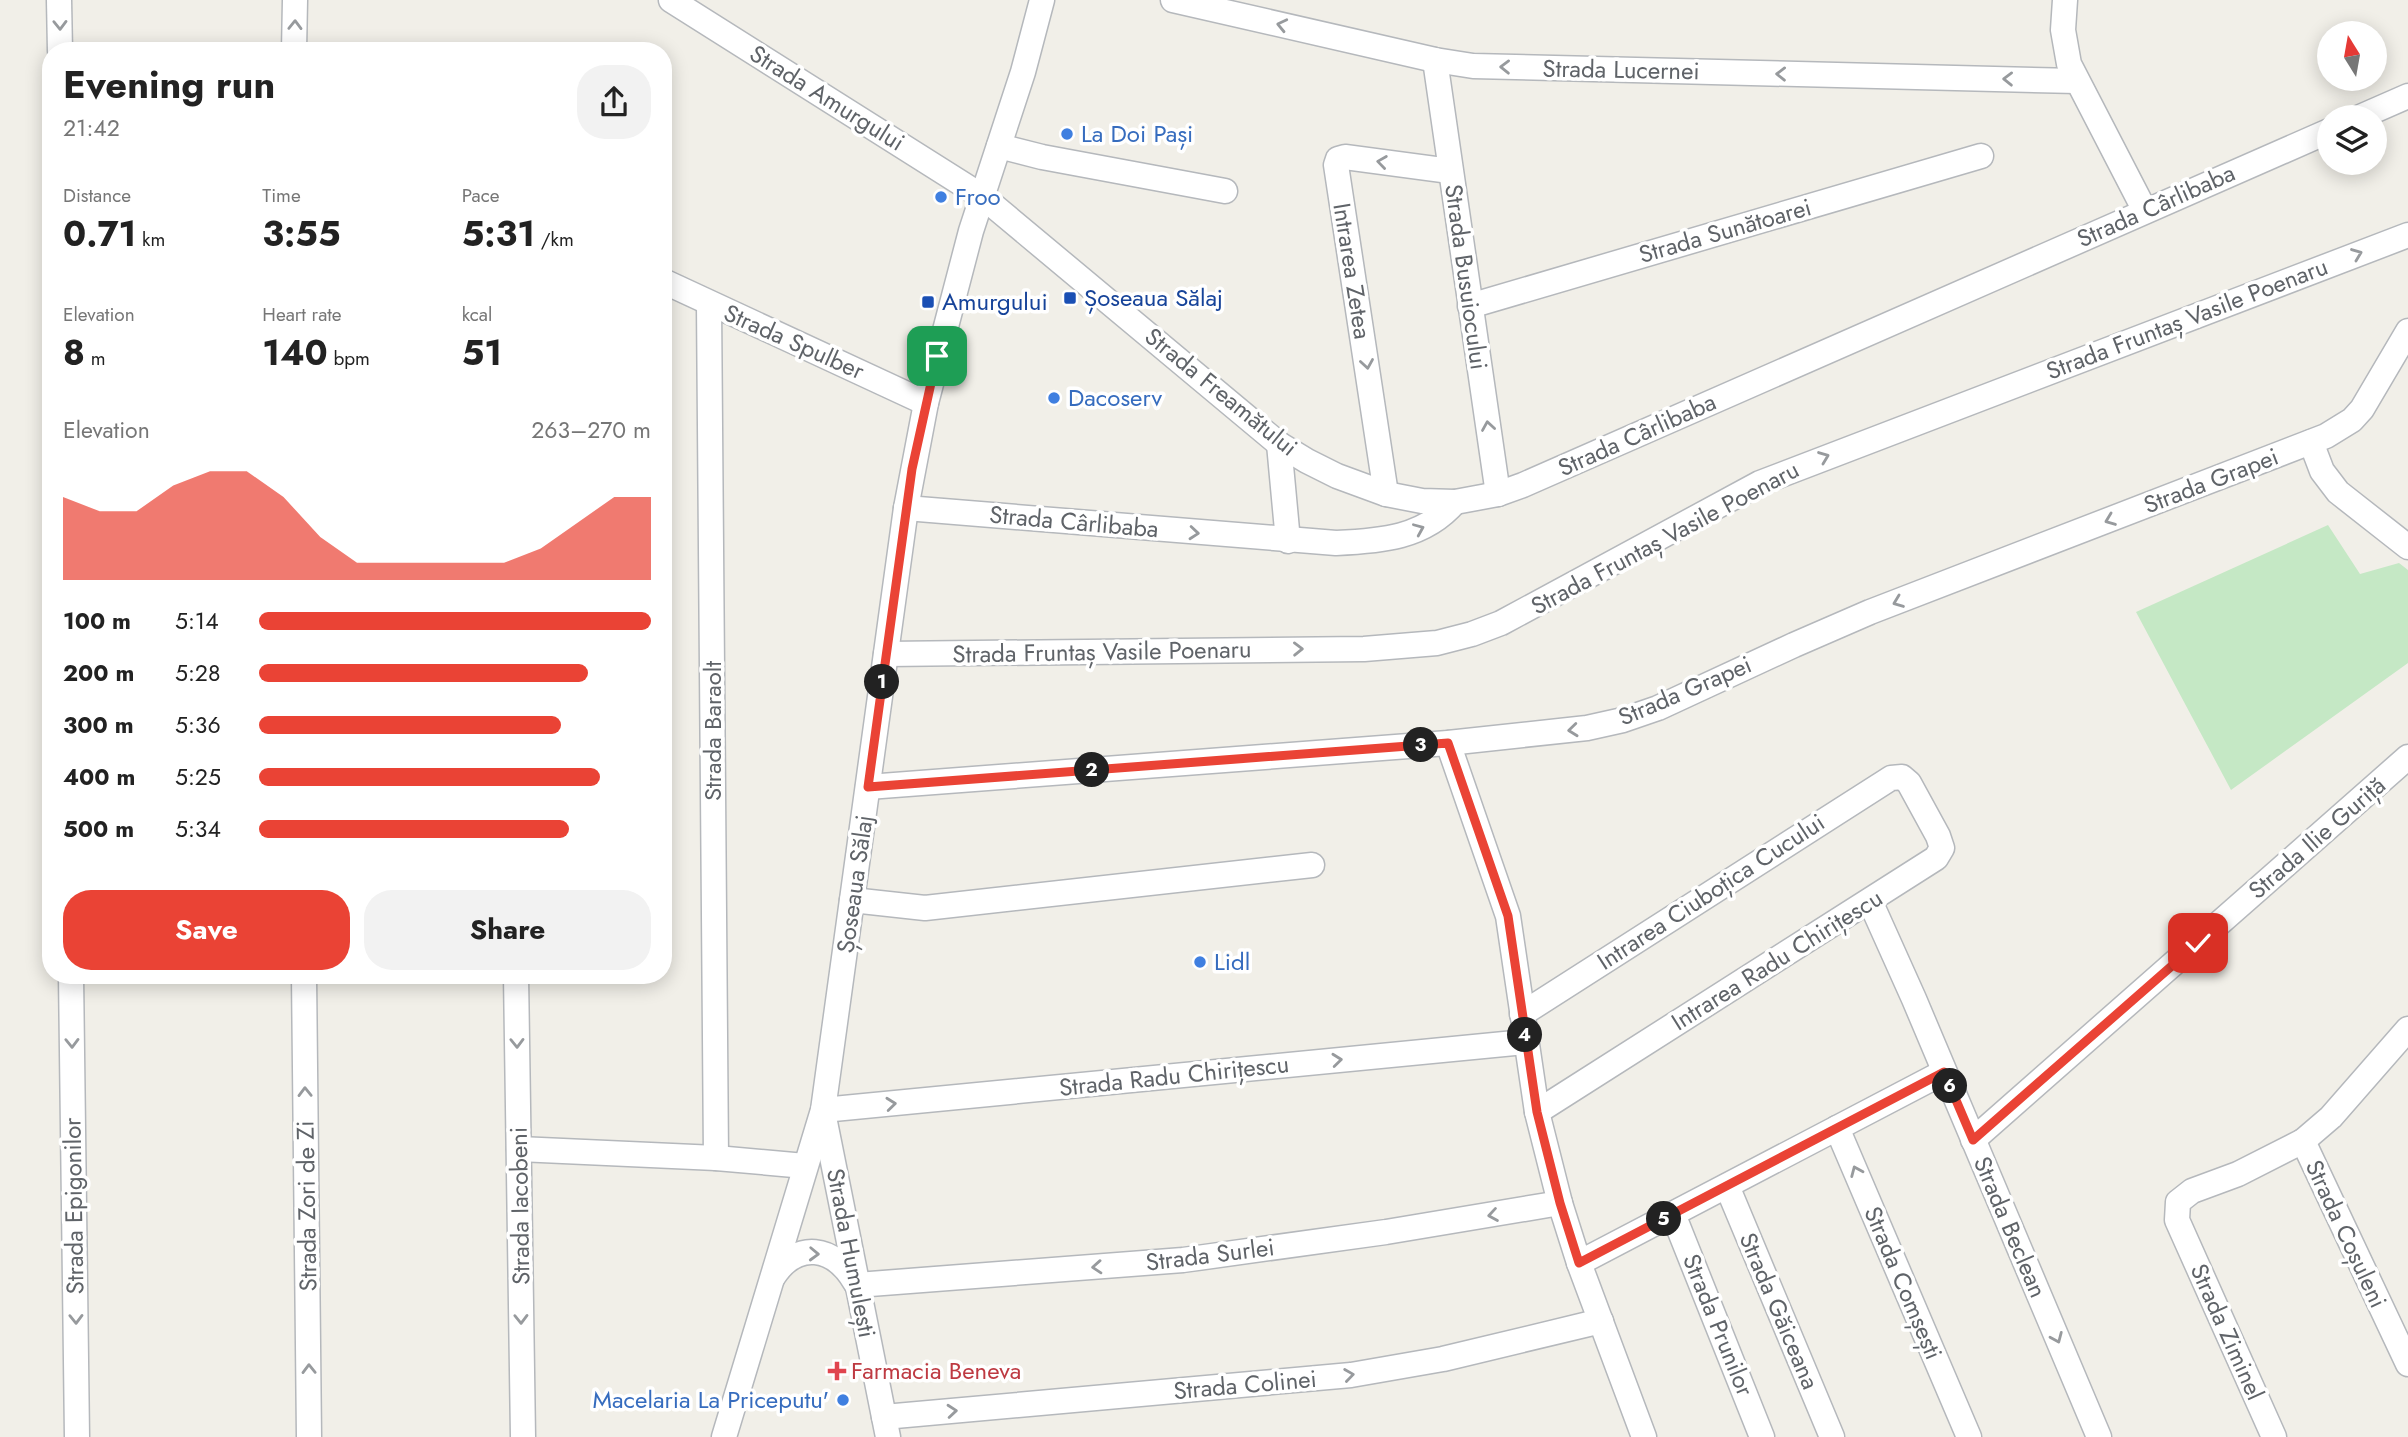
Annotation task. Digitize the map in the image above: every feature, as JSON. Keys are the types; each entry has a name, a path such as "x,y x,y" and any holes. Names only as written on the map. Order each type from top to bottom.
{"street":[{"path":"60,0 60,42"},
{"path":"295,0 295,42"},
{"name":"Strada Amurgului","path":"671,0 983,197"},
{"name":"Șoseaua Sălaj","path":"724,1437 823,1110 906,508 926,403 949,310 1042,0"},
{"name":"Strada Lucernei","path":"1173,0 1435,61 1473,66 2077,81"},
{"path":"2065,0 2065,48 2077,81 2145,211"},
{"name":"Strada Busuiocului","path":"1435,61 1498,494"},
{"path":"2387,105 2408,96"},
{"name":"Strada Cârlibaba","path":"906,508 1289,541 1336,543 1406,535 1430,525 1455,502 1498,494 1523,485 2317,136"},
{"path":"999,145 1042,157 1225,191"},
{"name":"Strada Sunătoarei","path":"1470,306 1981,156"},
{"name":"Intrarea Zetea","path":"1386,494 1336,165 1338,159 1345,157 1450,170"},
{"name":"Strada Freamătului","path":"983,197 1279,444 1337,476 1386,494 1422,501 1455,502"},
{"name":"Strada Fruntaș Vasile Poenaru","path":"886,654 1364,649 1437,643 1472,635 1530,609 1760,483 2408,235"},
{"name":"Strada Spulber","path":"672,286 926,403"},
{"name":"Strada Baraolt","path":"709,304 716,1158"},
{"name":"Strada Grapei","path":"868,787 1448,743 1587,728 1623,720 1658,708 1870,612 2340,429 2353,420 2405,342"},
{"path":"2311,442 2322,471 2338,492 2408,547"},
{"path":"1279,444 1289,541"},
{"path":"1448,743 1508,916 1537,1112 1560,1203 1579,1263 1643,1437"},
{"name":"Strada Ilie Guriță","path":"1973,1140 2408,757"},
{"name":"Intrarea Ciuboțica Cucului","path":"1522,1014 1802,832 1891,778 1902,777"},
{"name":"Intrarea Radu Chirițescu","path":"1537,1112 1936,858 1942,848 1909,783 1902,777"},
{"path":"852,900 925,908 1312,865"},
{"name":"Strada Beclean","path":"1870,901 2099,1437"},
{"name":"Strada Epigonilor","path":"71,984 77,1437"},
{"name":"Strada Zori de Zi","path":"304,984 309,1437"},
{"name":"Strada Iacobeni","path":"516,984 523,1437"},
{"path":"2303,1141 2331,1117 2408,1030"},
{"name":"Strada Radu Chirițescu","path":"823,1110 1525,1042"},
{"path":"1579,1263 1944,1072"},
{"name":"Strada Humulești","path":"823,1110 886,1427"},
{"name":"Strada Comșești","path":"1837,1128 1969,1437"},
{"name":"Strada Ziminel","path":"2274,1437 2176,1215 2178,1202 2192,1191 2238,1174 2303,1141"},
{"name":"Strada Coșuleni","path":"2303,1141 2408,1364"},
{"path":"519,1149 716,1158 805,1166"},
{"name":"Strada Găiceana","path":"1727,1186 1832,1437"},
{"name":"Strada Surlei","path":"857,1285 1183,1260 1386,1232 1560,1203"},
{"name":"Strada Prunilor","path":"1673,1214 1762,1437"},
{"path":"770,1283 784,1263 794,1256 819,1252 842,1264 857,1285"},
{"name":"Strada Colinei","path":"886,1427 1351,1375 1443,1359 1601,1321"}],"green space":[{"path":"2328,525 2360,574 2399,563 2408,570 2408,663 2231,790 2136,612"}],"place":[{"name":"La Doi Pași","path":"1067,134"},
{"name":"Froo","path":"941,197"},
{"name":"Șoseaua Sălaj","path":"1070,298"},
{"name":"Amurgului","path":"928,302"},
{"name":"Dacoserv","path":"1054,398"},
{"name":"Lidl","path":"1200,962"},
{"name":"Farmacia Beneva","path":"837,1371"},
{"name":"Macelaria La Priceputu'","path":"843,1400"}],"route":[{"path":"937,356 912,469 868,787 1448,743 1508,916 1537,1112 1560,1203 1579,1263 1944,1072 1973,1140 2198,943"}]}
